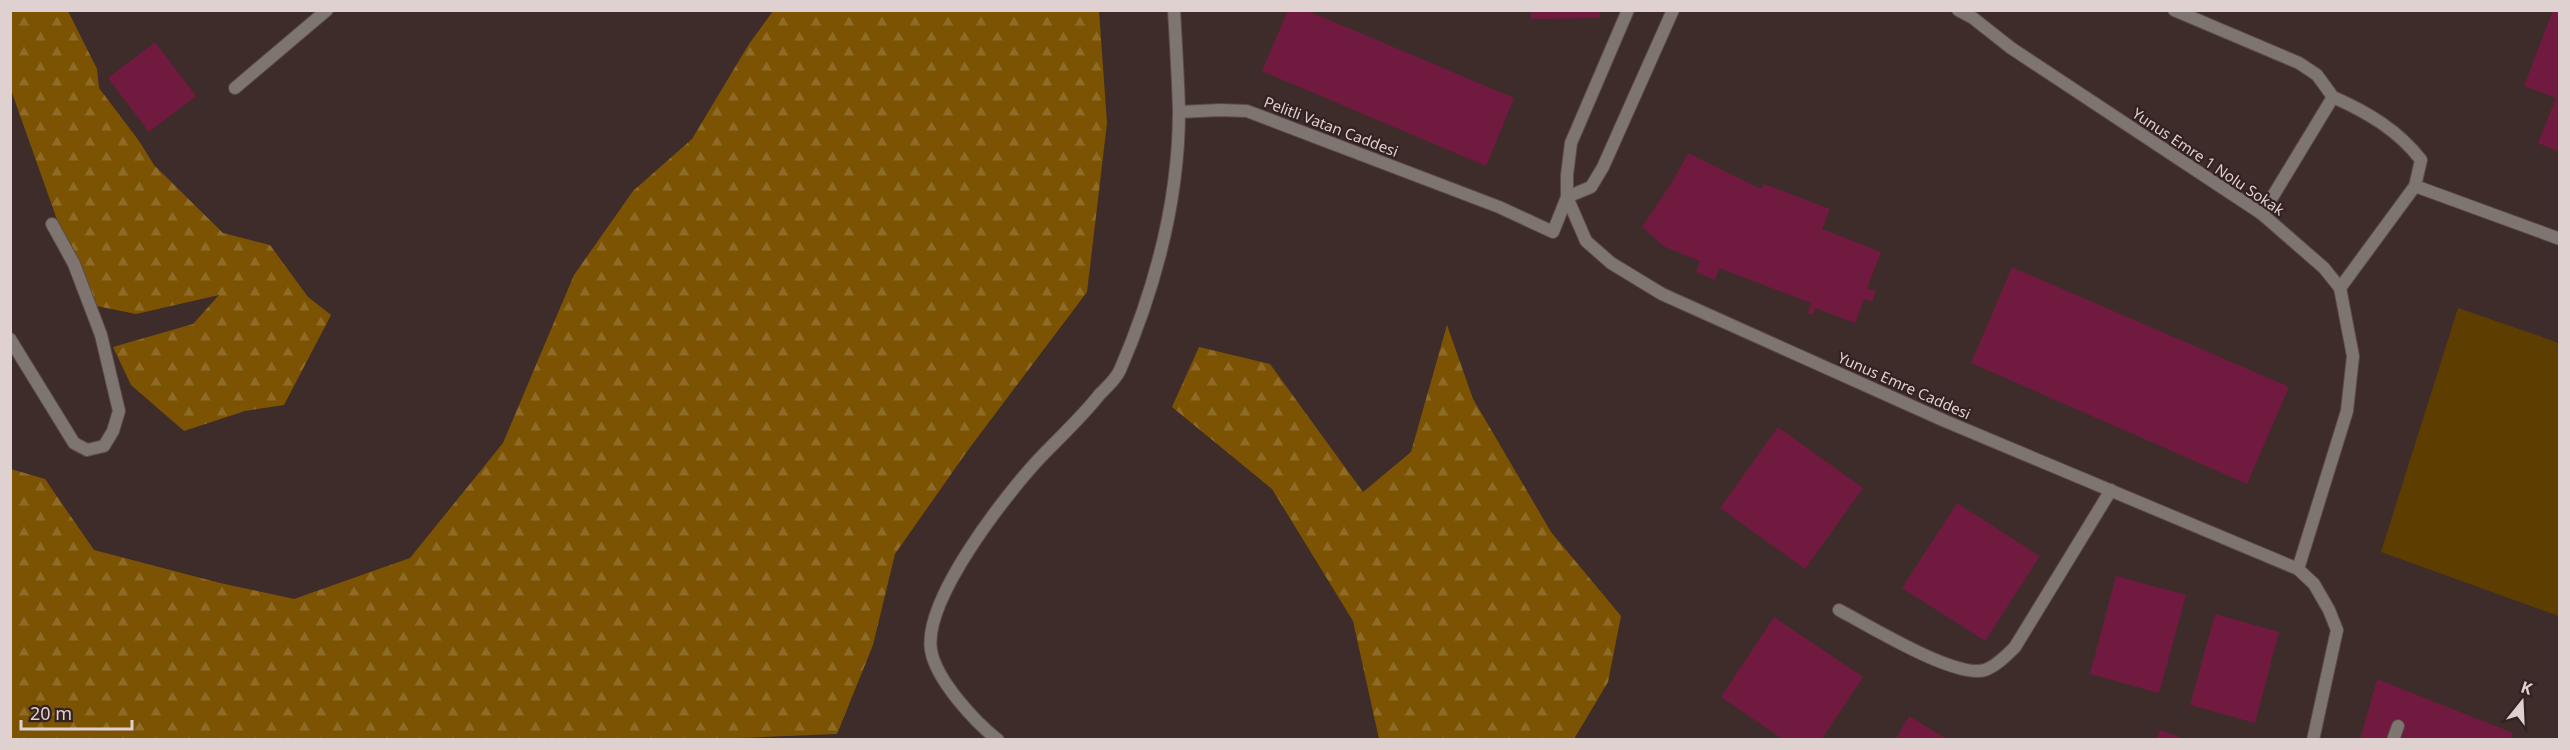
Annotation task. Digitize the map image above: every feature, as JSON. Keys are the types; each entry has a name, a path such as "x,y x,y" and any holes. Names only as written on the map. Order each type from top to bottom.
{"street":[{"path":"235,88 327,10"},
{"path":"998,740 984,729 947,687 931,651 933,621 943,595 989,521 1037,462 1119,373 1144,308 1162,247 1175,173 1179,112 1174,10"},
{"name":"Pelitli Vatan Caddesi","path":"1179,112 1220,110 1247,111 1257,114 1499,207 1553,232 1567,197 1571,142 1628,10"},
{"path":"1567,197 1591,187 1603,167 1673,10"},
{"name":"Yunus Emre 1 Nolu Sokak","path":"1958,10 1973,18 2011,48 2262,214 2324,267 2340,288 2353,356 2347,411 2298,569"},
{"path":"2174,10 2298,63 2317,75 2333,97 2355,107 2405,139 2421,160 2415,186 2340,288"},
{"path":"2262,214 2333,97"},
{"path":"2415,186 2559,239"},
{"name":"Yunus Emre Caddesi","path":"1567,197 1586,241 1611,262 1662,294 1945,421 2298,569 2314,584 2337,630 2313,740"},
{"path":"10,339 74,443 87,450 104,446 113,431 119,411 101,335 74,264 52,224"},
{"path":"1839,610 1935,660 1963,671 1984,670 2003,659 2015,647 2111,490"},
{"path":"2393,740 2398,726"}],"shaded area":[{"path":"2458,308 2559,343 2559,616 2381,552"}],"green space":[{"path":"10,11 68,11 97,69 99,88 154,165 223,233 270,245 308,297 331,315 284,405 245,411 184,431 131,385 113,347 193,324 219,295 136,314 87,304 11,90"},
{"path":"773,11 1099,11 1107,123 1087,292 968,450 895,554 873,645 837,734 692,740 11,739 11,469 45,479 94,550 220,583 294,599 410,558 503,443 574,275 633,191 692,139 749,44"},
{"path":"1447,325 1473,399 1551,532 1621,616 1608,682 1574,739 1379,739 1353,621 1272,489 1172,407 1199,347 1270,364 1363,492 1411,452"}],"building":[{"path":"1288,10 1306,10 1514,98 1486,166 1262,71"},
{"path":"1531,10 1600,10 1600,18 1531,19"},
{"path":"2553,10 2560,10 2560,152 2538,143 2556,98 2524,86"},
{"path":"155,42 196,96 149,132 108,78"},
{"path":"1688,153 1761,189 1764,184 1830,209 1822,229 1881,252 1867,288 1876,291 1872,302 1864,299 1855,323 1815,308 1813,315 1808,313 1811,303 1719,268 1715,280 1696,272 1700,261 1665,247 1642,227 1674,179"},
{"path":"2012,267 2289,387 2247,484 1971,363"},
{"path":"1778,427 1863,488 1805,569 1720,508"},
{"path":"1957,503 2040,556 1985,641 1902,588"},
{"path":"2116,576 2186,595 2159,693 2090,674"},
{"path":"2215,614 2279,632 2255,723 2190,705"},
{"path":"1774,617 1863,677 1821,740 1784,740 1721,697"},
{"path":"2377,679 2513,733 2511,740 2360,740"},
{"path":"1909,716 1949,740 1895,740"},
{"path":"2160,730 2186,739 2186,740 2156,740"}]}
